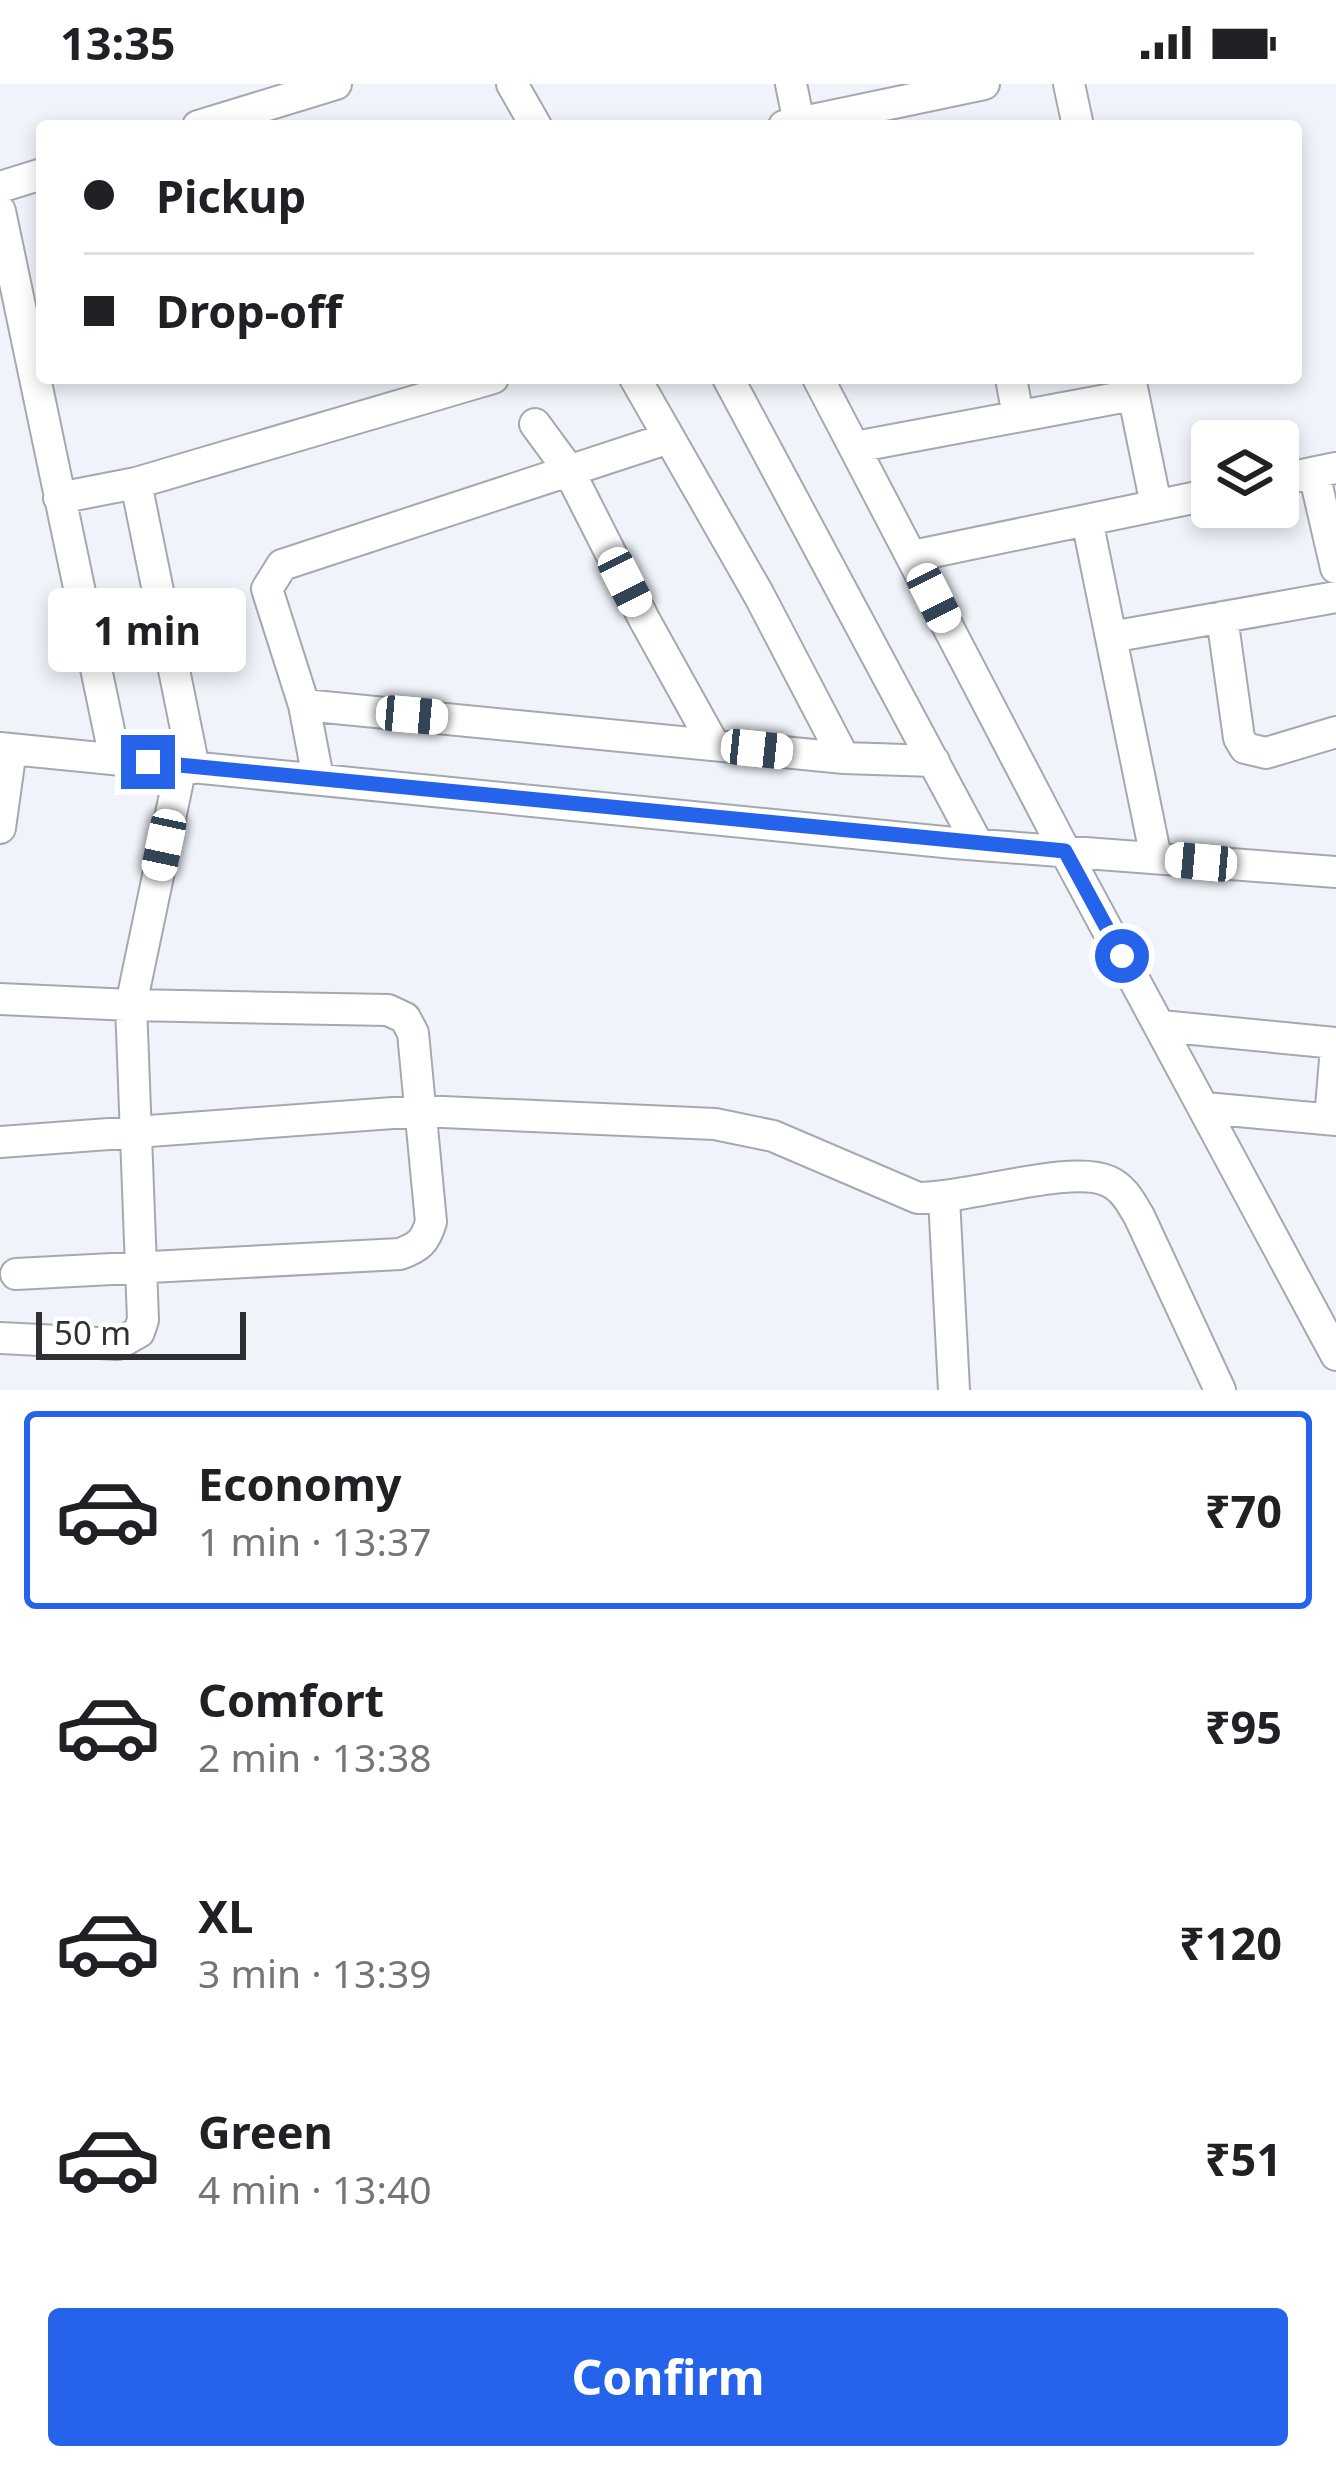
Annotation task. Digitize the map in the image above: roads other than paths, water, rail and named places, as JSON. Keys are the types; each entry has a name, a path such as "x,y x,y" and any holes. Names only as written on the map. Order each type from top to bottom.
{"street":[{"path":"222,120 336,84"},
{"path":"512,84 533,120"},
{"path":"791,84 792,120"},
{"path":"811,120 984,84"},
{"path":"1069,84 1077,120"},
{"path":"0,187 36,176"},
{"path":"0,211 22,337 115,759"},
{"path":"58,498 136,483 473,384"},
{"path":"638,384 759,595 844,758"},
{"path":"731,384 934,761 985,846"},
{"path":"821,384 1065,851 1205,1108 1325,1313 1336,1355"},
{"path":"1012,384 1018,416"},
{"path":"855,446 1018,416 1131,386 1156,505"},
{"path":"535,424 568,469 714,745"},
{"path":"319,778 304,706 267,590 282,566 669,438"},
{"path":"1325,471 1336,568"},
{"path":"0,1338 118,1344 133,1338 143,1320 131,1005 188,767 136,483"},
{"path":"913,556 1191,498"},
{"path":"1087,520 1156,858"},
{"path":"1111,637 1336,597"},
{"path":"1222,617 1245,748 1265,753 1336,732"},
{"path":"304,706 844,758 934,761"},
{"path":"0,828 6,749 985,846 1336,872"},
{"path":"0,1000 388,1010 405,1018 413,1033 431,1222 426,1239 400,1254 16,1274"},
{"path":"1161,1026 1336,1046 1333,1120 1205,1108"},
{"path":"0,1142 420,1111 715,1124 773,1136 918,1198 1077,1176 1107,1180 1126,1194 1139,1216 1220,1390"},
{"path":"944,1198 954,1390"}]}
